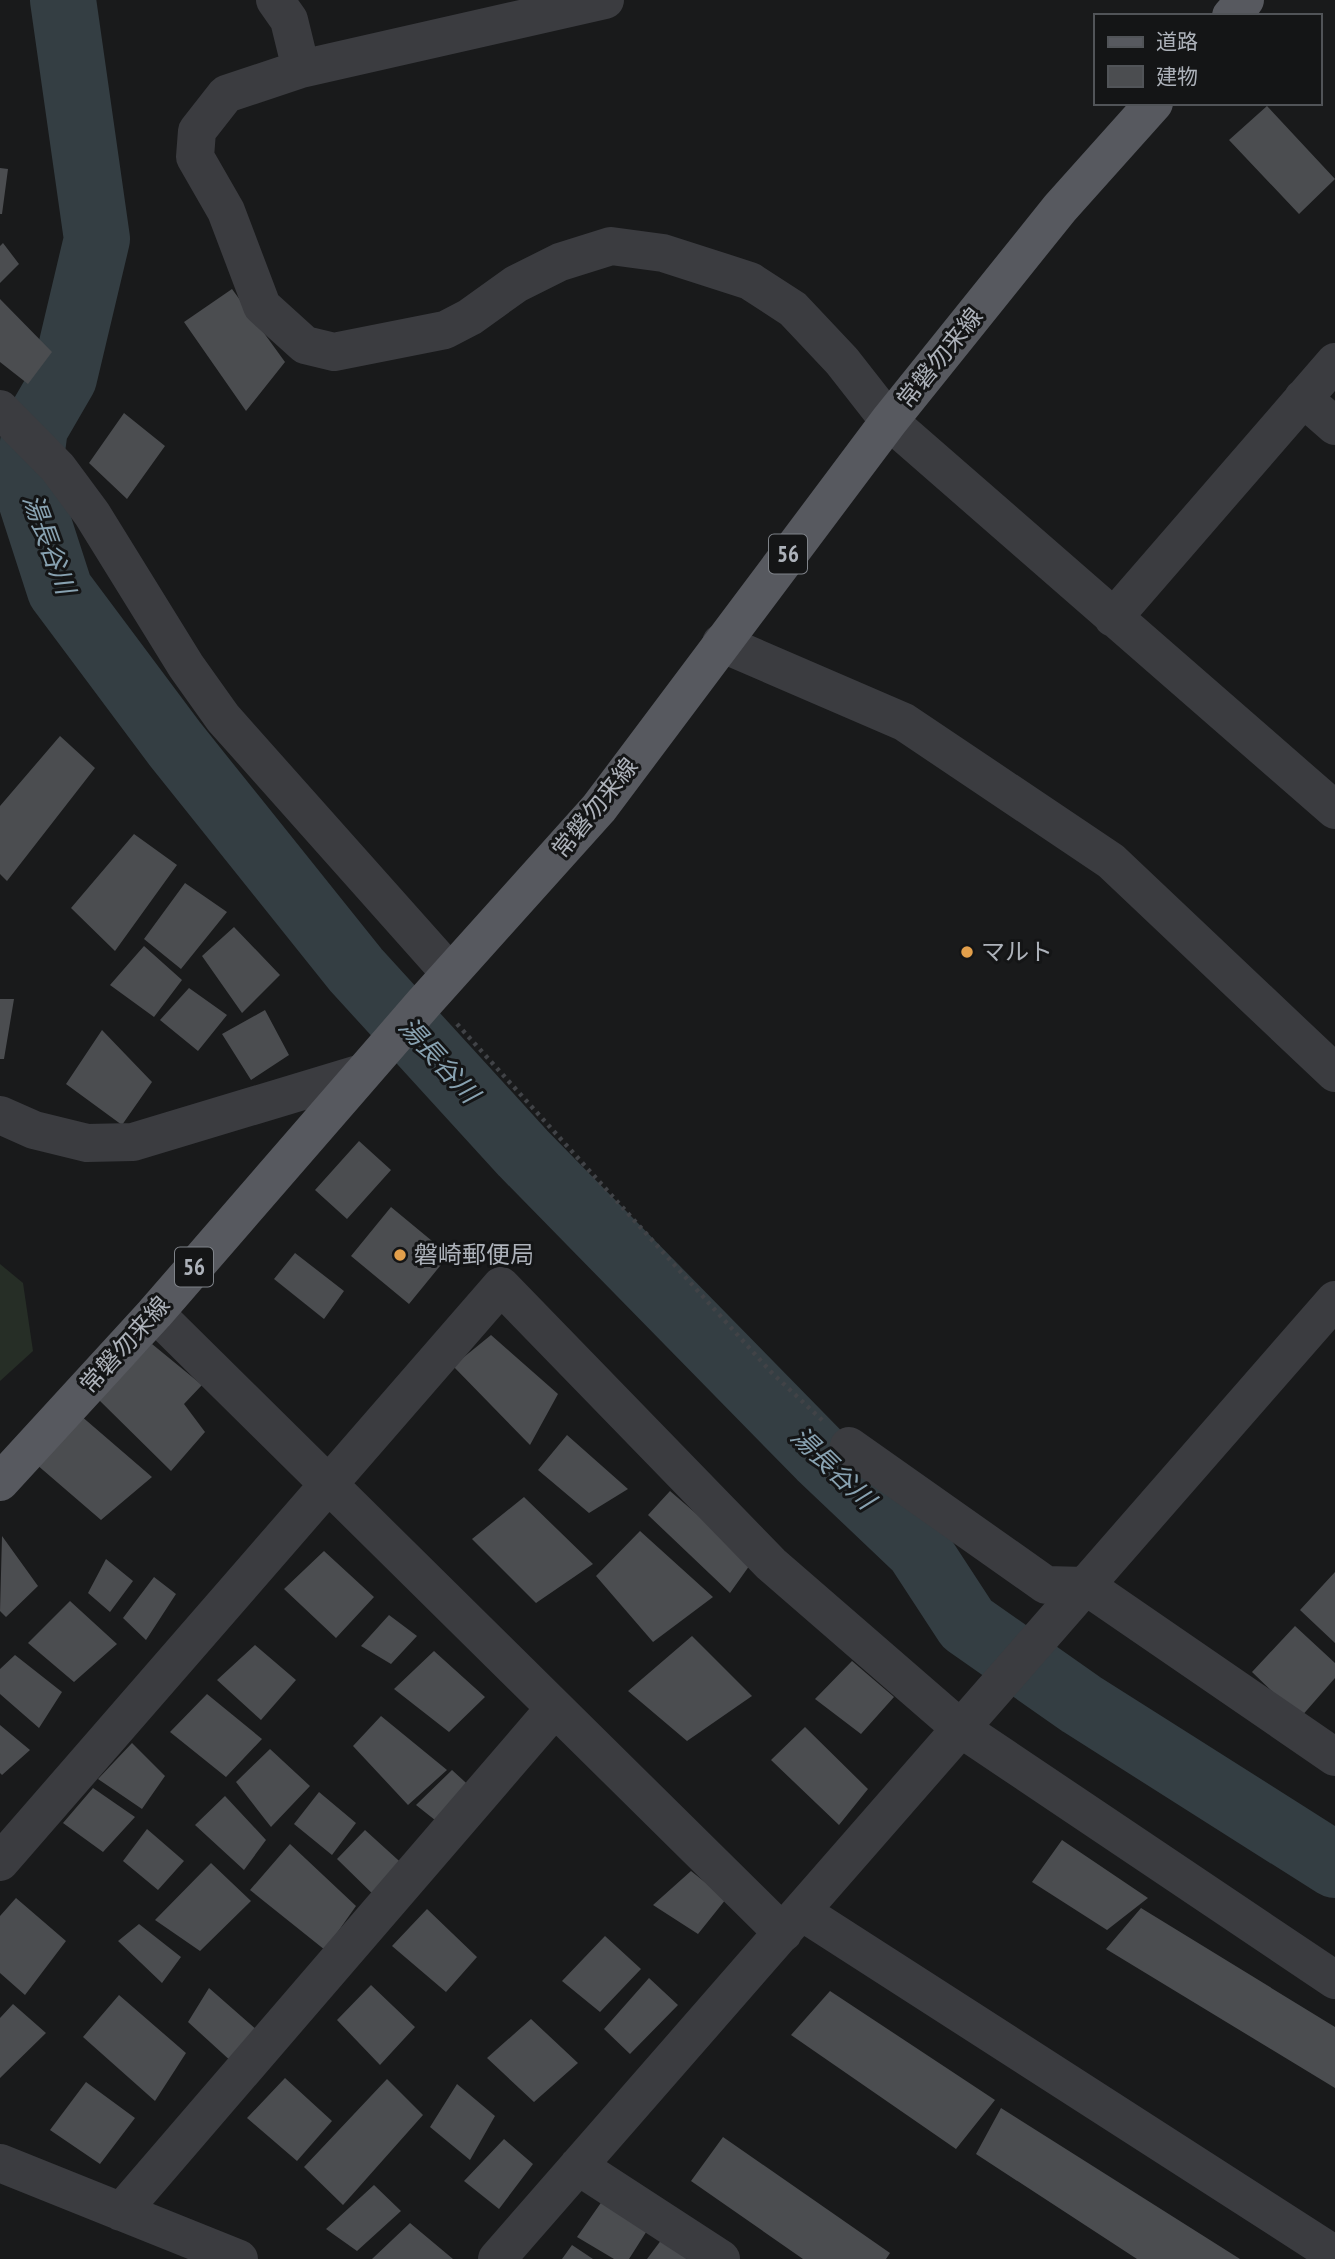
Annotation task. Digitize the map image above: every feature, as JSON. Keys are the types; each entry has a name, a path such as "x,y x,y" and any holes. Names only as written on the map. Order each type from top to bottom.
{"main road":[{"path":"1233,14 1245,0"},
{"name":"常磐勿来線","path":"0,1482 155,1313 373,1061 599,808 889,421 1060,208 1152,105"}],"street":[{"path":"275,0 289,20 301,69"},
{"path":"605,0 301,69 226,94 197,131 195,157 226,211 262,306 305,345 334,352 445,330 470,317 516,284 560,262 611,246 663,253 750,281 793,309 842,361 889,421 1335,810"},
{"path":"1113,618 1335,362"},
{"path":"1303,398 1335,426"},
{"path":"6,414 58,468 92,514 186,666 223,718 435,991"},
{"path":"721,643 904,723 1111,860 1335,1073"},
{"path":"0,1115 34,1130 87,1143 133,1142 373,1061"},
{"path":"0,1863 501,1286 771,1564 960,1728 1335,1980"},
{"path":"497,2259 1335,1300"},
{"path":"155,1313 555,1708 792,1922 1327,2248"},
{"path":"849,1446 1046,1585 1086,1586 1330,1746"},
{"path":"121,2211 555,1708"},
{"path":"0,2163 239,2259"},
{"path":"578,2166 721,2259"}],"path":[{"path":"435,991 771,1372 849,1446"}],"shaded area":[{"path":"0,1264 23,1283 33,1351 0,1381"}],"building":[{"path":"1267,106 1335,179 1299,214 1229,140"},
{"path":"0,168 8,169 2,214 0,214"},
{"path":"3,243 19,264 0,283 0,246"},
{"path":"232,289 285,362 246,411 184,322"},
{"path":"0,299 52,352 28,384 0,362"},
{"path":"124,413 165,446 127,499 89,463"},
{"path":"60,736 95,768 7,881 0,874 0,806"},
{"path":"134,834 177,865 115,951 71,908"},
{"path":"185,883 227,912 181,969 144,939"},
{"path":"234,927 280,975 242,1013 202,956"},
{"path":"144,946 182,980 154,1017 110,985"},
{"path":"189,988 227,1015 198,1051 160,1020"},
{"path":"0,999 14,999 4,1059 0,1059"},
{"path":"265,1010 289,1055 251,1080 222,1034"},
{"path":"102,1030 152,1082 122,1125 66,1084"},
{"path":"359,1141 391,1170 347,1219 315,1190"},
{"path":"391,1207 449,1255 409,1304 351,1256"},
{"path":"295,1253 344,1291 324,1319 274,1279"},
{"path":"491,1335 558,1394 530,1445 453,1366"},
{"path":"152,1344 202,1385 184,1404 205,1432 171,1471 99,1400"},
{"path":"80,1415 152,1477 101,1520 36,1464"},
{"path":"567,1435 628,1489 589,1513 538,1470"},
{"path":"670,1491 752,1562 730,1593 648,1515"},
{"path":"524,1497 593,1564 536,1603 472,1539"},
{"path":"640,1531 713,1597 653,1642 596,1576"},
{"path":"2,1536 38,1586 6,1617 0,1611"},
{"path":"324,1551 374,1597 336,1638 284,1589"},
{"path":"106,1559 133,1581 110,1612 88,1593"},
{"path":"1335,1572 1335,1643 1300,1610"},
{"path":"154,1577 176,1594 146,1640 123,1618"},
{"path":"70,1601 117,1644 74,1682 28,1643"},
{"path":"389,1615 417,1636 391,1664 361,1646"},
{"path":"1295,1626 1335,1663 1335,1678 1300,1718 1252,1672"},
{"path":"692,1636 752,1696 687,1741 628,1691"},
{"path":"255,1645 296,1680 261,1720 217,1680"},
{"path":"434,1651 485,1697 449,1732 394,1689"},
{"path":"15,1655 62,1692 39,1728 0,1694 0,1669"},
{"path":"852,1661 894,1697 861,1734 815,1699"},
{"path":"207,1694 262,1739 226,1777 170,1732"},
{"path":"381,1716 447,1770 408,1805 353,1746"},
{"path":"0,1725 30,1750 2,1775 0,1773"},
{"path":"805,1727 868,1789 839,1825 771,1760"},
{"path":"132,1743 165,1776 142,1809 98,1779"},
{"path":"270,1749 310,1786 271,1827 236,1782"},
{"path":"452,1770 476,1792 445,1828 416,1805"},
{"path":"93,1788 135,1817 103,1852 63,1823"},
{"path":"319,1792 356,1823 332,1855 294,1824"},
{"path":"225,1796 266,1840 244,1870 195,1825"},
{"path":"147,1829 184,1861 158,1890 123,1861"},
{"path":"365,1830 408,1869 381,1902 337,1859"},
{"path":"1062,1840 1148,1898 1107,1930 1032,1882"},
{"path":"290,1844 356,1906 325,1950 250,1890"},
{"path":"211,1863 251,1901 200,1951 155,1920"},
{"path":"691,1871 726,1899 698,1934 653,1905"},
{"path":"16,1898 66,1941 25,1995 0,1973 0,1916"},
{"path":"1141,1908 1335,2027 1335,2088 1106,1949"},
{"path":"427,1909 477,1957 446,1992 392,1946"},
{"path":"139,1924 181,1957 162,1983 118,1941"},
{"path":"605,1936 641,1969 600,2012 562,1981"},
{"path":"649,1978 678,2005 630,2054 604,2029"},
{"path":"371,1985 415,2027 380,2065 337,2020"},
{"path":"209,1988 259,2032 233,2063 188,2022"},
{"path":"830,1991 995,2100 956,2149 791,2035"},
{"path":"119,1995 186,2053 155,2101 83,2037"},
{"path":"13,2004 46,2033 0,2078 0,2018"},
{"path":"531,2019 578,2063 534,2102 487,2058"},
{"path":"285,2078 332,2121 297,2161 247,2118"},
{"path":"387,2079 423,2115 343,2205 304,2167"},
{"path":"86,2082 135,2118 100,2164 50,2130"},
{"path":"457,2084 495,2116 470,2160 430,2127"},
{"path":"1001,2108 1240,2259 1137,2259 976,2154"},
{"path":"723,2137 890,2253 886,2259 803,2259 691,2181"},
{"path":"504,2139 533,2164 499,2209 464,2181"},
{"path":"374,2185 401,2211 357,2251 326,2229"},
{"path":"605,2197 650,2226 629,2259 614,2259 577,2237"},
{"path":"410,2223 453,2259 372,2259"},
{"path":"662,2239 692,2259 647,2259"},
{"path":"572,2245 593,2259 562,2259"}],"waterway":[{"name":"湯長谷川","path":"63,0 97,239 64,378 35,428 27,488 60,590 175,744 356,970 523,1153 820,1456 918,1549 967,1624 1081,1704 1335,1865"}],"place":[{"name":"マルト","path":"967,952"},
{"name":"磐崎郵便局","path":"400,1255"}]}
